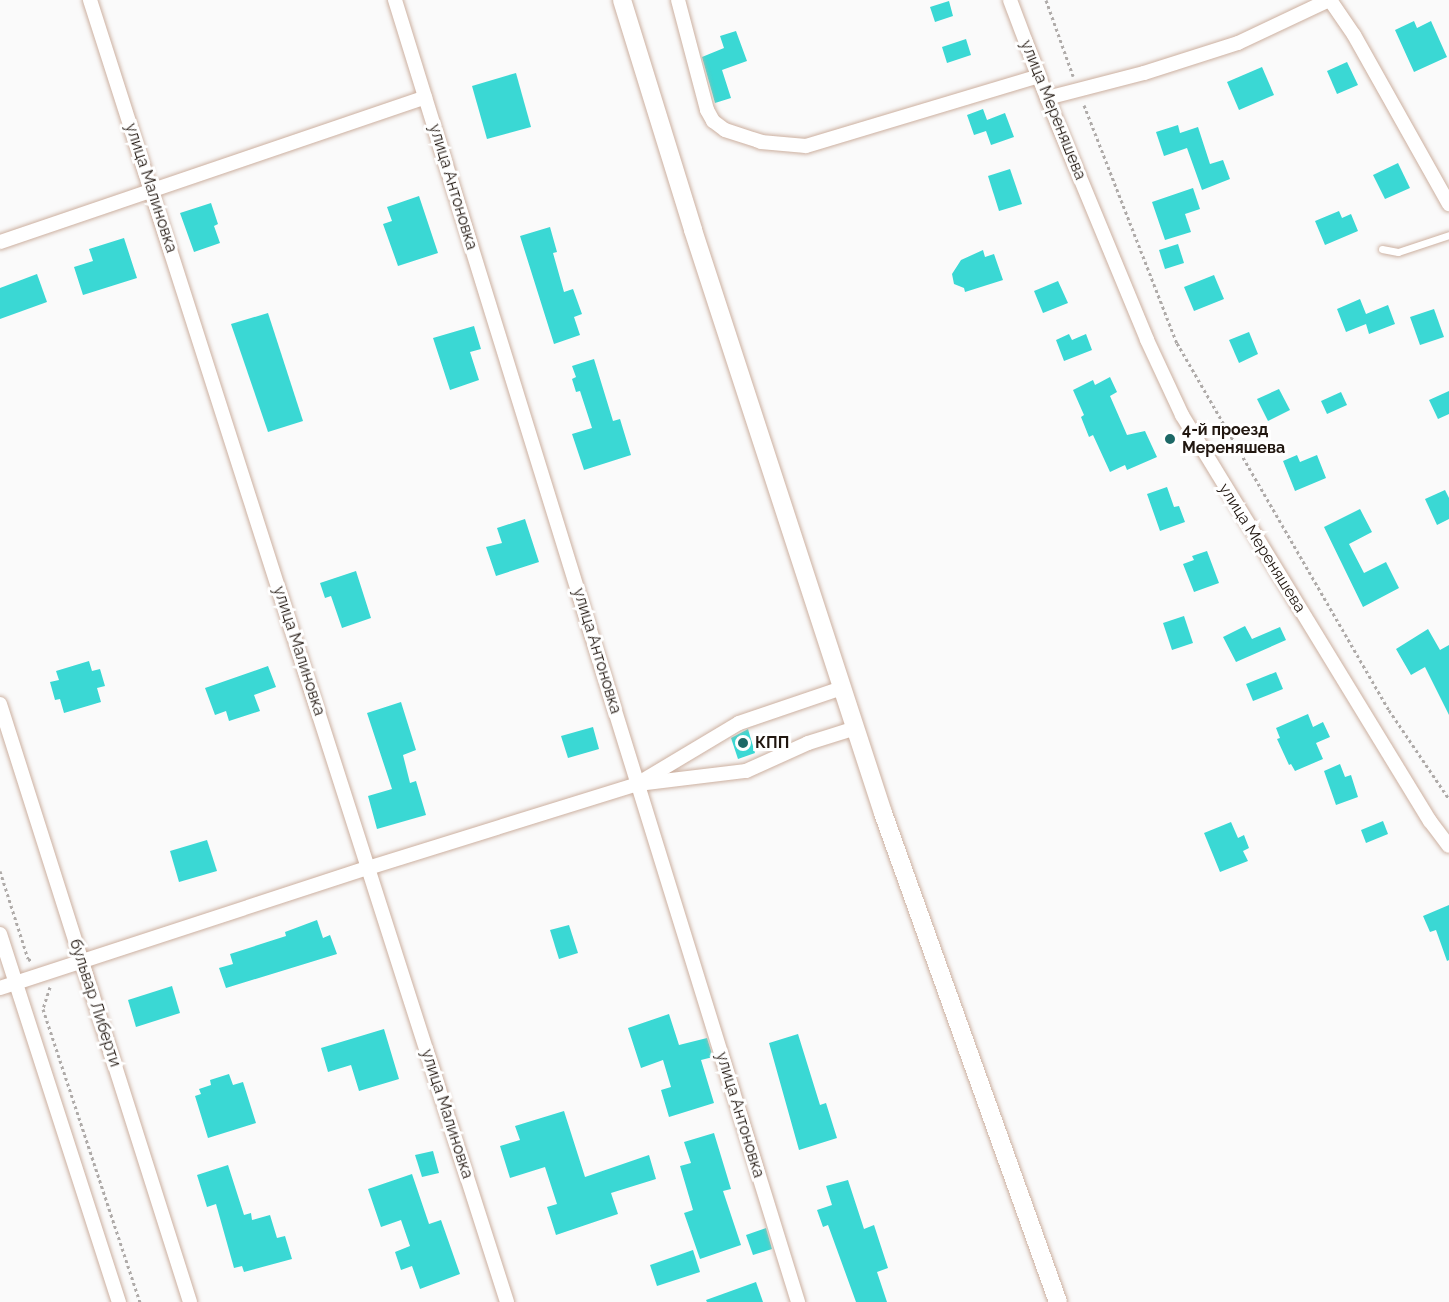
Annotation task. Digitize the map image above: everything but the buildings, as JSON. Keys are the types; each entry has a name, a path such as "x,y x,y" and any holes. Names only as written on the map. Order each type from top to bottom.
{"street":[{"name":"улица Малиновка","path":"90,0 507,1302"},
{"name":"улица Антоновка","path":"395,0 798,1302"},
{"path":"622,0 696,242 887,825 1058,1302"},
{"path":"678,0 707,110 713,121 725,130 761,142 806,146 1039,76"},
{"name":"улица Мереняшева","path":"1010,0 1047,98 1147,340 1182,415 1430,821 1449,846"},
{"path":"1047,98 1144,73 1238,44 1324,2 1354,35 1449,204"},
{"path":"0,242 425,97"},
{"path":"638,784 739,723 842,688"},
{"name":"бульвар Либерти","path":"0,704 190,1302"},
{"path":"0,988 368,868 638,784 746,771 807,743 856,728"},
{"path":"0,934 119,1302"}],"lane":[{"path":"1382,249 1398,252 1449,235"}],"path":[{"path":"1046,0 1078,90 1177,343 1389,710 1449,799"},
{"path":"0,871 28,959 56,970 43,1010 140,1302"}],"place":[{"name":"4-й проезд Мереняшева","path":"1170,439"},
{"name":"КПП","path":"743,743"}]}
